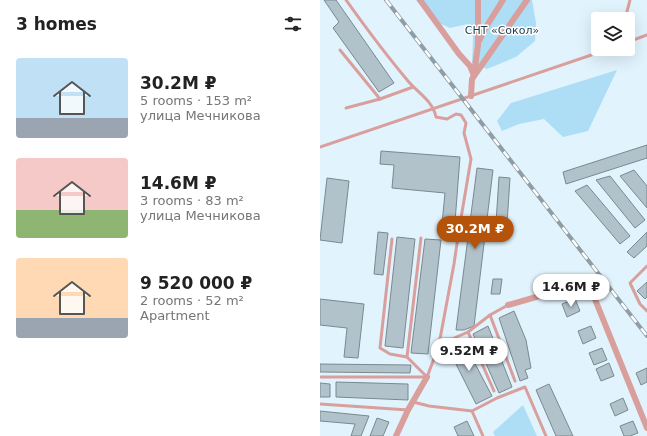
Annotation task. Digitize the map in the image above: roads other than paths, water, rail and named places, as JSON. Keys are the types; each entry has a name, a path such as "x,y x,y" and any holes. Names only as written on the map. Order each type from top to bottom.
{"street":[{"path":"420,0 459,54 470,66 474,76"},
{"path":"474,76 478,45 478,0"},
{"path":"478,45 486,27 503,0"},
{"path":"470,96 472,79 527,0"},
{"path":"508,305 588,282 647,428"},
{"path":"396,436 408,410 427,377"}],"lane":[{"path":"346,0 371,36 413,87 434,109 436,117 447,119 456,114 461,115 466,123 464,133 471,159 440,339 427,377"},
{"path":"627,12 630,0"},
{"path":"635,39 647,35"},
{"path":"340,50 380,99"},
{"path":"320,147 591,55"},
{"path":"346,108 380,99 413,87"},
{"path":"407,357 421,238"},
{"path":"392,239 380,348 390,354 407,357 427,377"},
{"path":"647,266 630,283 640,304 647,311"},
{"path":"440,339 452,339 468,332 490,315 508,305"},
{"path":"490,315 515,381"},
{"path":"468,332 494,391"},
{"path":"320,377 427,377"},
{"path":"413,402 429,406 472,411 497,398 525,387 546,436"},
{"path":"320,404 408,410"},
{"path":"472,411 483,436"}],"railway":[{"path":"386,0 647,336"}],"park label":[{"name":"СНТ «Сокол»","path":"502,30"}]}
